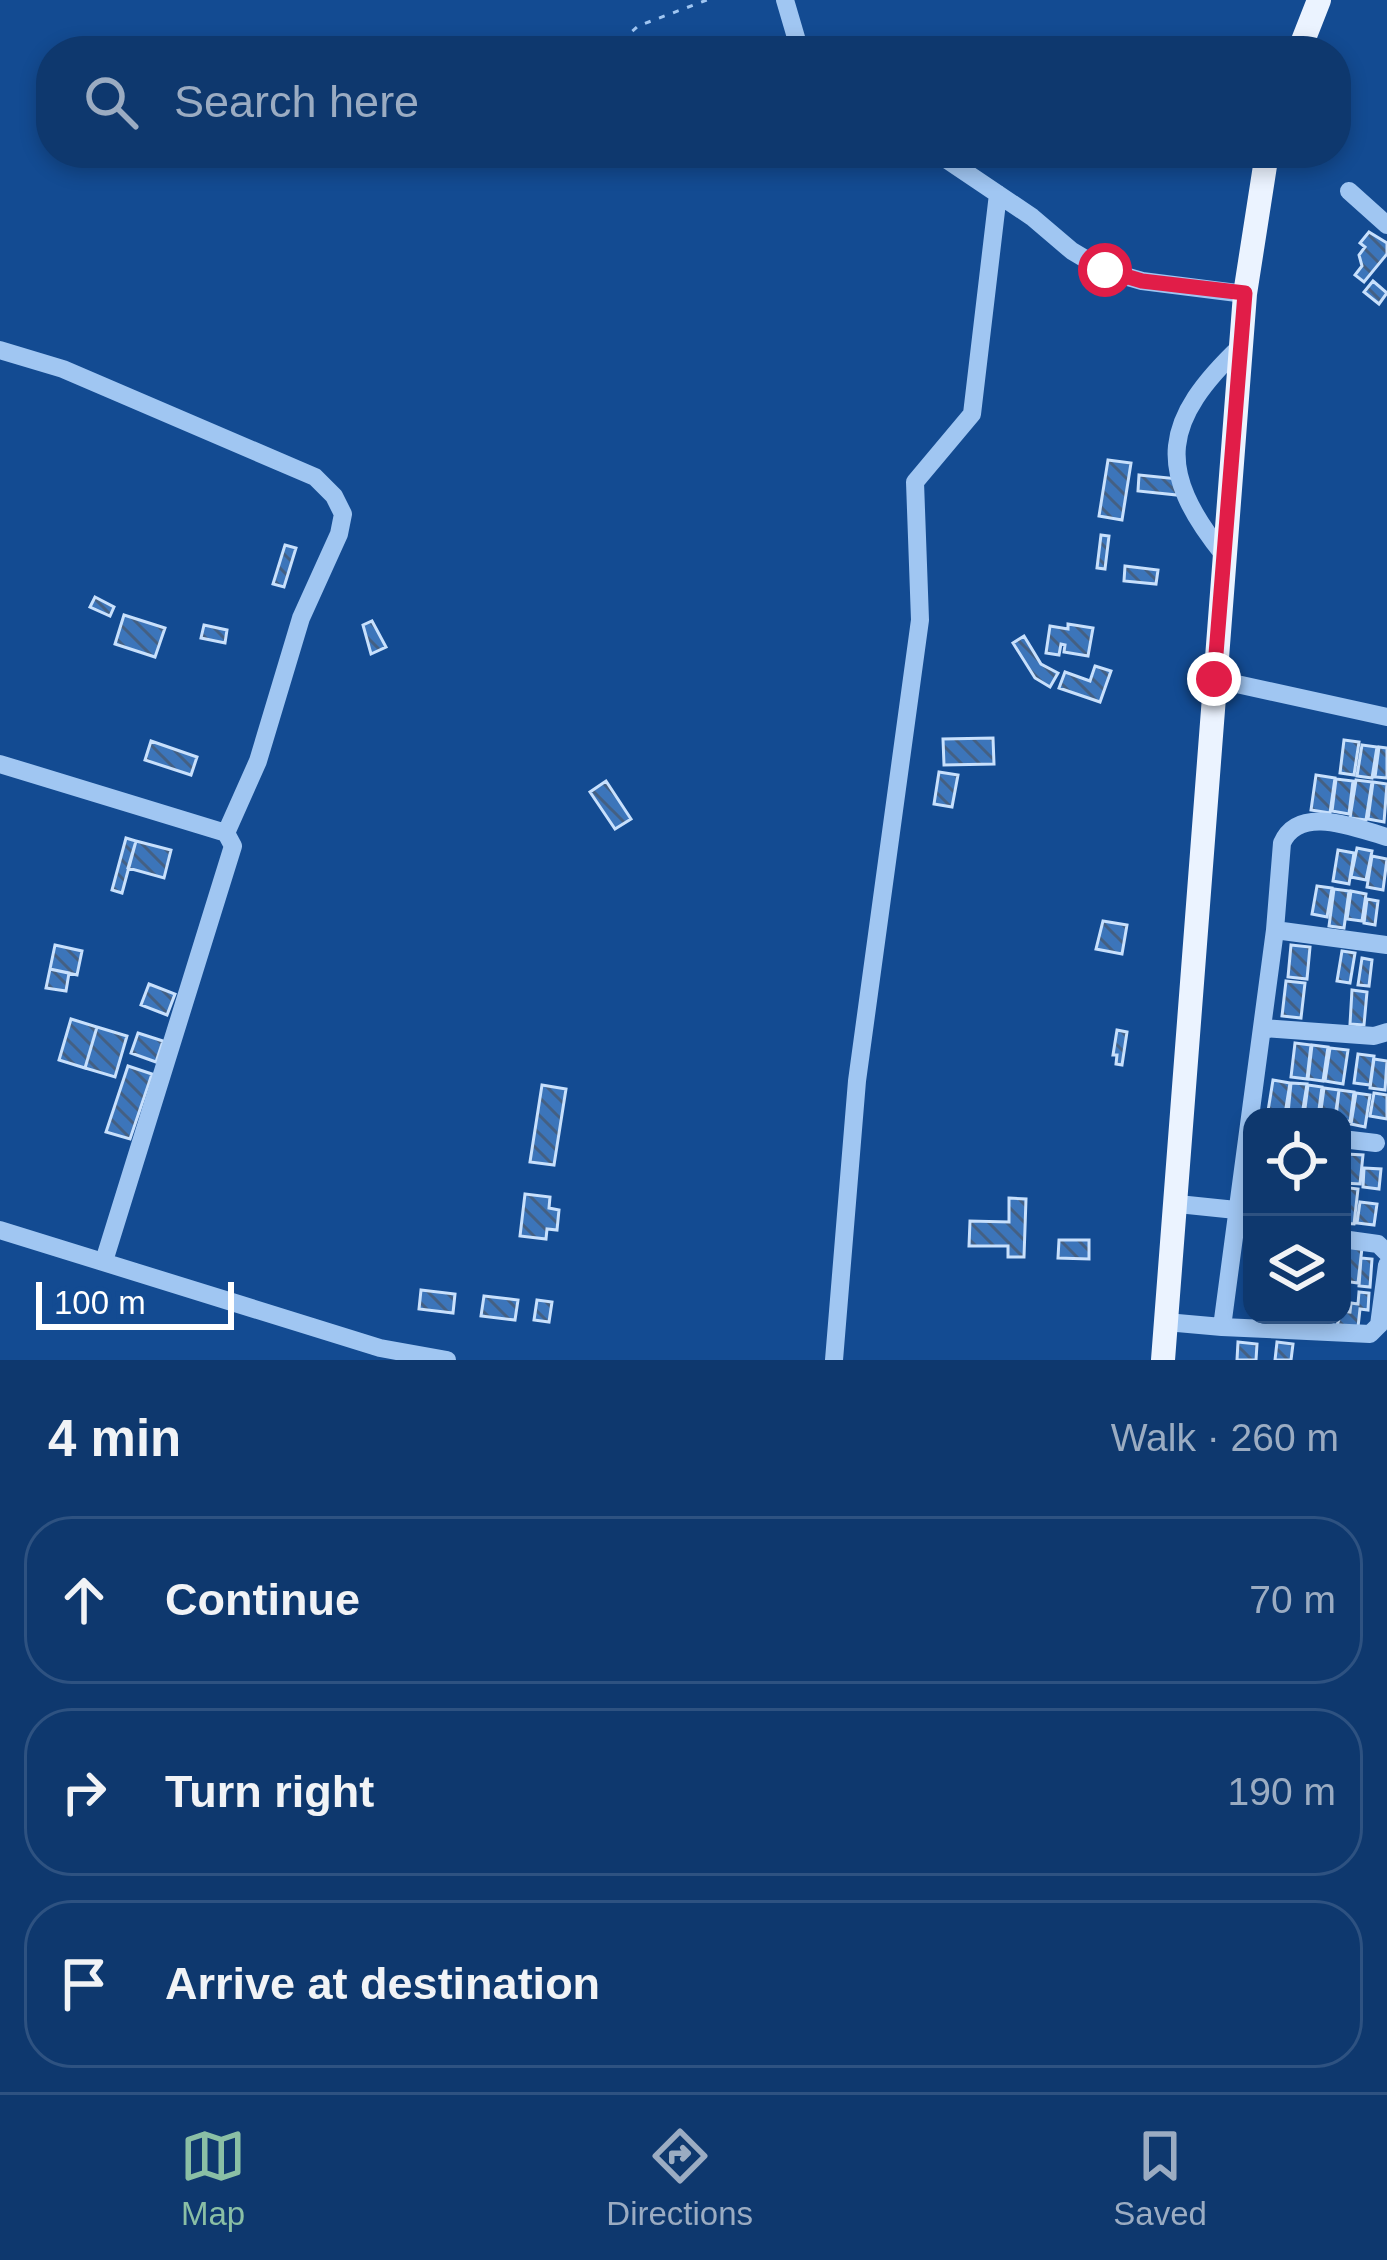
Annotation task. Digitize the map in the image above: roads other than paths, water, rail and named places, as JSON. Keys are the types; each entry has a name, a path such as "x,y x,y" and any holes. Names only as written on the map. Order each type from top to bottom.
{"main road":[{"path":"1305,36 1319,0"},
{"path":"1163,1360 1245,293 1265,168"}],"street":[{"path":"785,0 796,36"},
{"path":"959,168 1105,270 1142,281 1245,293"},
{"path":"1349,191 1387,225"},
{"path":"835,1360 857,1081 920,620 916,482 972,414 998,194"},
{"path":"1224,555 1182,489 1176,441 1179,422 1195,394 1241,346"},
{"path":"0,350 63,369 315,477 334,496 343,514 339,534 301,618 258,761 226,833"},
{"path":"1214,679 1387,717"},
{"path":"0,764 226,833 232,846 104,1261"},
{"path":"1252,1108 1287,832 1313,820 1387,837"},
{"path":"1275,931 1387,945"},
{"path":"1262,1028 1374,1036 1387,1032"},
{"path":"1351,1140 1376,1143"},
{"path":"1178,1204 1241,1219 1222,1327"},
{"path":"0,1230 380,1348 447,1360"},
{"path":"1351,1240 1378,1244 1387,1252"},
{"path":"1166,1322 1370,1334 1379,1325 1387,1265"}]}
